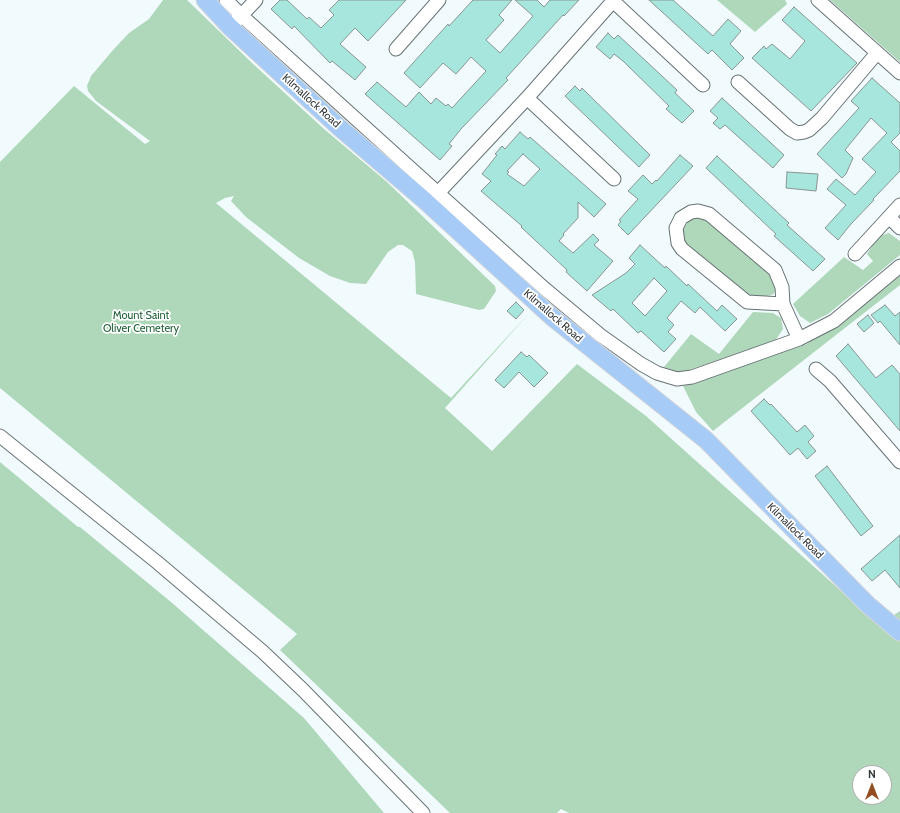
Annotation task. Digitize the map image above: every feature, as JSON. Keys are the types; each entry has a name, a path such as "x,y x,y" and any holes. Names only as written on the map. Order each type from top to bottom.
{"main road":[{"name":"Kilmallock Road","path":"205,0 236,22 325,103 423,199 498,257 576,337 706,440 866,604 900,632"}],"street":[{"path":"226,0 236,22 256,0"},
{"path":"396,48 439,0"},
{"path":"438,193 527,98 613,0 703,85"},
{"path":"818,0 900,73"},
{"path":"738,82 790,130 797,133 804,132 810,130 877,53"},
{"path":"527,98 614,179"},
{"path":"325,103 438,193 498,257 600,335 641,364 657,373 677,379 692,378 799,339 834,321 900,266"},
{"path":"855,254 900,205"},
{"path":"783,304 747,302 682,249 678,243 676,228 681,218 691,212 698,211 709,214 775,270 782,287 783,304 799,339"},
{"path":"889,217 900,228"},
{"path":"816,369 830,381 900,462"},
{"path":"0,436 158,563 263,652 423,813"}],"green space":[{"name":"Mount Saint Oliver Cemetery","path":"163,0 187,0 251,62 324,129 387,182 495,286 496,291 484,309 479,310 416,294 415,262 412,251 403,245 398,245 388,252 366,284 350,283 330,276 299,258 246,217 231,201 234,196 225,198 216,203 451,398 531,311 445,408 492,451 577,364 646,416 879,625 900,611 900,813 569,813 561,809 557,813 450,813 280,650 297,634 0,388 0,162 74,86 145,144 150,141 96,101 88,91 87,86 91,76 129,33 149,19"},
{"path":"717,0 785,0 787,4 755,32"},
{"path":"830,0 900,0 900,62"},
{"path":"704,217 773,276 776,287 774,294 760,298 748,297 683,240 683,230 690,218"},
{"path":"889,233 900,241 900,255 828,314 810,323 800,316 793,304 844,257 863,270 873,261 867,254 879,236"},
{"path":"900,271 900,285 713,431 696,412 683,386 807,344"},
{"path":"753,312 773,313 781,318 783,329 775,341 680,373 664,367 691,334 719,354"},
{"path":"0,462 171,602 304,718 384,813 0,813"}],"building":[{"path":"280,0 287,0 307,19 309,17 321,28 334,15 329,10 339,0 406,0 368,41 355,28 340,44 366,67 355,80 332,61 330,63 294,26 292,29 271,9"},
{"path":"473,0 512,0 499,15 504,20 486,40 500,53 533,16 515,0 537,0 544,7 550,0 579,0 564,16 563,15 506,78 508,80 461,129 449,144 452,146 440,160 365,94 377,82 406,107 419,92 431,104 436,98 446,106 448,104 452,108 486,71 471,57 456,74 443,63 420,88 404,73 448,24 449,26"},
{"path":"649,0 673,0 713,36 728,19 741,31 730,44 744,58 732,70 712,50 708,54"},
{"path":"794,7 857,63 811,111 752,58 764,46 766,49 772,44 790,59 805,41 782,20"},
{"path":"608,33 614,39 618,35 677,90 675,93 694,111 682,123 666,109 669,106 623,61 614,54 610,59 596,47"},
{"path":"872,78 900,103 900,133 891,142 900,151 900,171 873,199 874,200 838,240 825,228 846,205 827,189 836,179 855,195 876,172 862,159 887,133 871,118 845,150 853,158 846,174 842,178 817,154 859,108 851,101"},
{"path":"575,86 580,91 582,88 650,155 639,167 565,96"},
{"path":"722,98 784,155 773,168 725,125 720,129 713,123 718,118 710,111"},
{"path":"520,132 528,139 530,137 606,204 594,217 578,202 578,218 563,234 564,235 559,241 573,253 593,234 599,240 594,245 613,261 587,291 521,227 522,226 481,191 491,181 482,174 502,146 505,149","holes":["523,154 540,169 524,186 507,174 509,172 507,171"]},
{"path":"680,155 693,166 628,235 618,225 621,221 619,220 638,199 628,191 643,175 652,184 656,180 657,181"},
{"path":"717,156 789,223 787,225 825,259 813,271 774,236 776,234 706,168"},
{"path":"787,172 818,174 816,191 786,188"},
{"path":"640,245 665,268 666,266 687,286 688,284 717,311 722,305 737,319 725,331 700,307 695,313 681,301 667,318 674,325 668,332 676,339 664,352 641,331 638,333 613,309 611,311 592,295 626,273 635,264 629,258","holes":["654,278 667,291 645,316 632,303"]},
{"path":"516,302 524,310 516,319 507,311"},
{"path":"885,305 895,316 900,312 900,345 880,321 878,323 871,315"},
{"path":"868,315 874,323 864,332 857,324"},
{"path":"848,344 876,378 892,365 900,374 900,431 836,356"},
{"path":"521,352 527,357 529,355 548,373 534,387 519,372 504,388 495,380"},
{"path":"764,399 770,405 771,404 797,432 805,425 814,436 808,442 816,451 807,459 798,448 790,455 751,411"},
{"path":"827,466 873,526 861,536 815,476"},
{"path":"900,535 900,588 885,570 872,581 861,569"}]}
